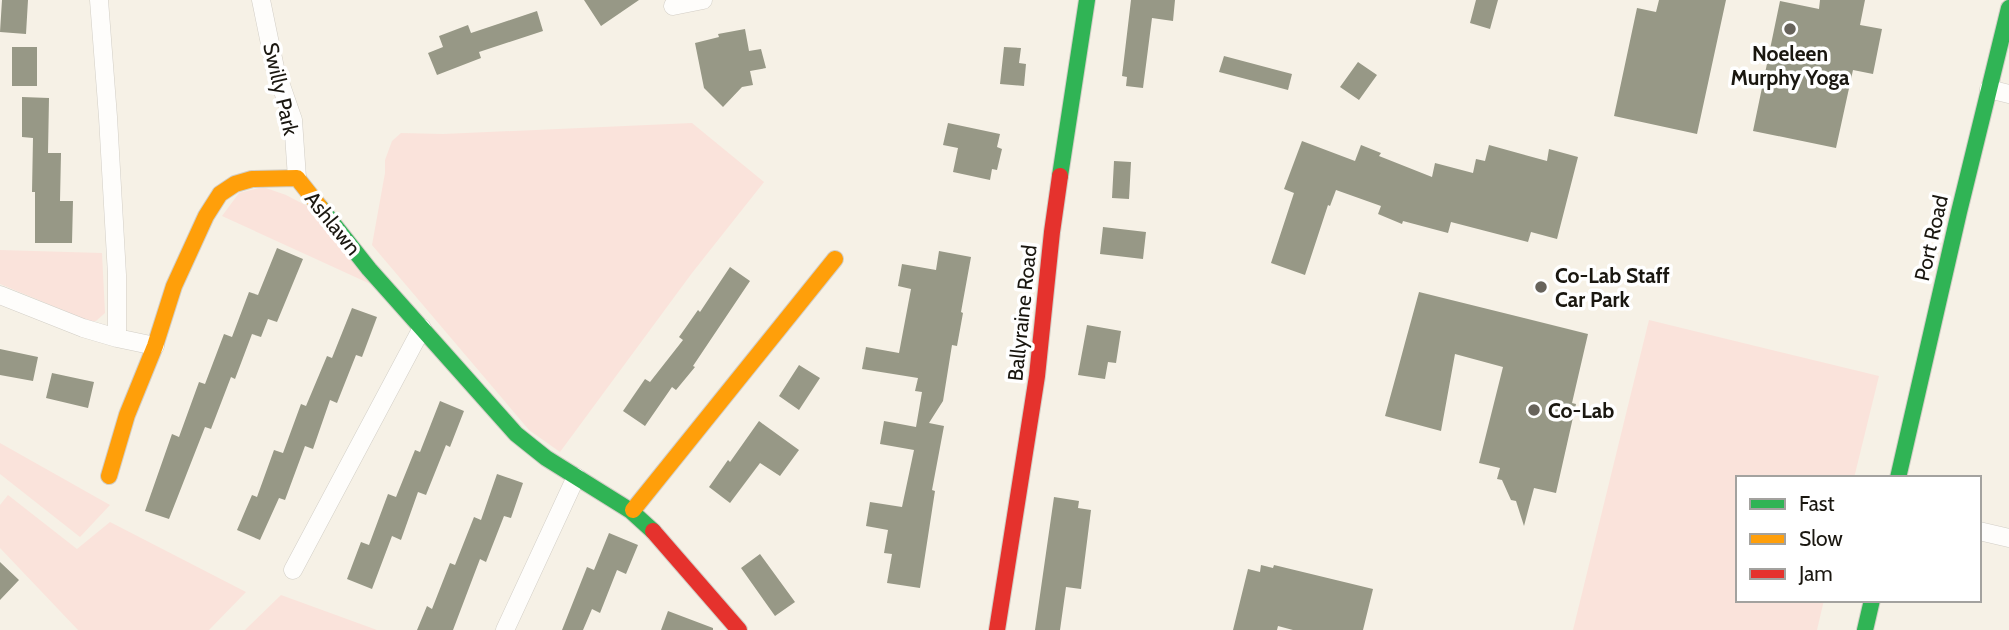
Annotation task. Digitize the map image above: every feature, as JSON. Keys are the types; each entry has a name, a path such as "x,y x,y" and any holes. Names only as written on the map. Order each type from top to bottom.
{"street":[{"path":"99,0 117,275 117,338"},
{"name":"Swilly Park","path":"261,0 275,68 293,121 297,178"},
{"path":"673,6 703,0"},
{"name":"Ballyraine Road","path":"997,630 1037,376 1052,232 1087,0"},
{"name":"Port Road","path":"1898,476 2009,8"},
{"path":"1989,89 2009,94"},
{"name":"Ashlawn","path":"109,476 127,415 155,346 174,286 206,216 220,194 235,184 252,179 297,178 369,269 516,434 576,477 633,510 739,630"},
{"path":"633,510 835,259"},
{"path":"0,295 83,328 155,346"},
{"path":"293,570 422,328"},
{"path":"505,630 576,477"},
{"path":"1981,531 2009,538"},
{"path":"1865,630 1871,602"}],"shaded area":[{"path":"692,123 764,182 692,273 560,452 529,430 372,245 385,160 392,141 401,133 443,134"},
{"path":"263,187 309,207 377,287 222,216 239,193"},
{"path":"0,250 102,253 105,313 96,321 89,321 0,284"},
{"path":"1649,320 1879,376 1854,476 1736,476 1736,602 1824,602 1817,630 1573,630"},
{"path":"0,443 110,505 80,537 0,474"},
{"path":"8,495 77,549 110,522 246,592 209,630 78,630 0,548 0,505"},
{"path":"281,595 377,630 245,630"}],"building":[{"path":"2,0 28,0 26,34 0,32"},
{"path":"584,0 639,0 601,26"},
{"path":"1131,0 1175,0 1173,21 1152,18 1143,88 1126,86 1127,77 1122,76"},
{"path":"1476,0 1498,0 1490,29 1470,23"},
{"path":"1659,0 1726,0 1697,134 1614,116 1637,8 1656,12"},
{"path":"1820,0 1865,0 1860,25 1882,29 1873,74 1853,70 1836,148 1753,131 1780,1 1819,9"},
{"path":"537,11 543,31 479,52 481,58 437,75 428,53 443,47 439,36 468,25 471,33"},
{"path":"745,29 749,51 761,49 766,68 750,71 753,85 742,87 723,107 704,88 695,43 719,37 718,34"},
{"path":"12,47 37,47 37,86 12,86"},
{"path":"1004,47 1021,48 1019,63 1026,64 1024,86 1000,84"},
{"path":"1224,56 1292,74 1288,90 1219,72"},
{"path":"1358,62 1377,75 1359,100 1340,87"},
{"path":"22,97 49,98 48,153 61,153 60,201 73,201 72,243 35,243 33,138 22,137"},
{"path":"948,123 1000,134 997,147 1002,149 997,170 992,169 990,180 953,172 958,148 943,145"},
{"path":"1302,141 1355,161 1361,145 1381,153 1379,156 1432,177 1435,163 1473,173 1476,159 1485,161 1489,145 1547,161 1549,149 1578,157 1557,239 1531,232 1528,242 1451,222 1448,233 1403,221 1402,224 1378,214 1381,206 1336,190 1330,206 1328,205 1305,275 1271,263 1294,193 1284,189"},
{"path":"1114,161 1131,162 1129,199 1112,198"},
{"path":"1103,227 1146,232 1143,259 1100,254"},
{"path":"277,248 303,259 277,322 268,319 261,337 252,334 235,379 231,377 211,429 205,427 169,519 145,511 172,434 179,437 199,382 205,384 224,334 232,337 249,292 258,295"},
{"path":"939,251 971,257 957,346 952,345 943,401 929,423 944,426 932,490 935,491 920,588 887,583 892,554 884,553 888,530 866,526 870,502 902,507 914,450 880,444 884,421 916,427 922,392 915,391 918,378 862,369 866,347 899,353 911,289 898,286 902,264 936,270"},
{"path":"730,267 750,281 693,366 695,367 676,390 672,387 645,426 623,411 645,379 650,382 683,340 679,337 698,310 700,312"},
{"name":"Co-Lab","path":"1419,292 1588,334 1556,493 1534,488 1524,526 1516,501 1511,500 1502,480 1497,479 1500,468 1479,463 1503,367 1455,354 1441,431 1385,416"},
{"path":"352,308 377,317 362,357 356,355 337,403 330,400 313,449 305,446 285,500 279,498 260,540 237,530 252,495 257,497 274,450 283,453 301,404 306,406 327,356 332,358"},
{"path":"1087,325 1121,331 1116,363 1108,362 1105,379 1078,375"},
{"path":"0,349 38,357 33,381 0,375"},
{"path":"799,365 820,378 799,410 779,396"},
{"path":"52,373 94,382 88,408 46,398"},
{"path":"440,401 464,411 450,447 446,445 426,495 418,492 401,540 392,536 372,589 347,579 361,542 369,545 388,494 396,497 415,450 420,452"},
{"path":"759,421 799,450 780,476 760,463 730,503 709,487"},
{"path":"497,474 523,483 511,518 504,516 486,562 480,559 453,630 417,630 427,606 432,609 450,563 455,565 474,517 481,520"},
{"path":"1054,497 1079,501 1078,508 1091,510 1081,589 1066,587 1060,630 1035,630"},
{"path":"609,533 638,545 626,574 617,570 600,613 592,609 583,630 562,630 587,567 594,570"},
{"path":"760,554 795,602 775,616 741,568"},
{"path":"0,562 19,580 0,600"},
{"path":"1261,565 1273,568 1274,565 1373,589 1363,630 1293,630 1278,626 1277,630 1233,630 1248,569 1260,572"},
{"path":"668,611 713,628 713,630 661,630"}],"traffic: fast":[{"path":"1060,176 1087,0"},
{"path":"1898,476 2009,8"},
{"path":"320,207 369,269 516,434 546,458 631,511 653,531"},
{"path":"1865,630 1872,602"}],"traffic: slow":[{"path":"109,476 127,415 155,346 174,286 206,216 220,194 235,184 252,179 297,178 320,207"},
{"path":"633,510 835,259"}],"traffic: jam":[{"path":"997,630 1037,376 1060,176"},
{"path":"653,531 739,630"}],"place":[{"name":"Noeleen Murphy Yoga","path":"1790,29"},
{"name":"Co-Lab Staff Car Park","path":"1541,287"},
{"name":"Co-Lab","path":"1534,410"}]}
